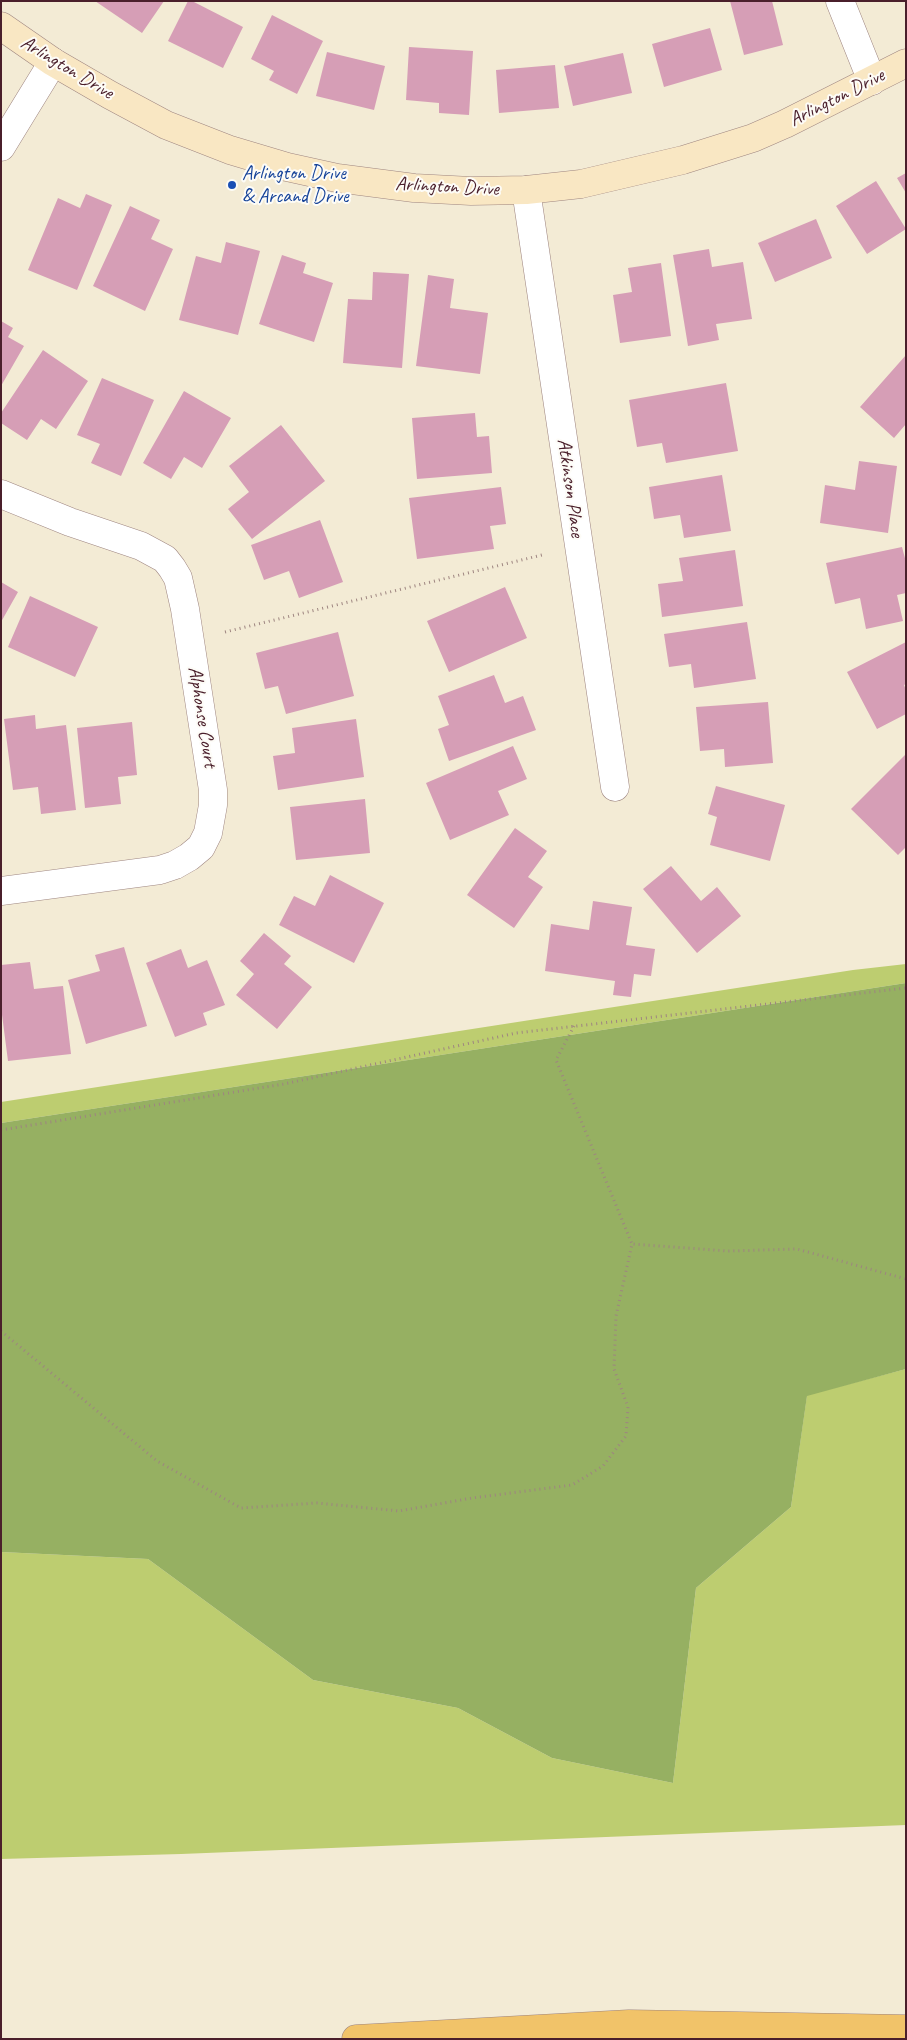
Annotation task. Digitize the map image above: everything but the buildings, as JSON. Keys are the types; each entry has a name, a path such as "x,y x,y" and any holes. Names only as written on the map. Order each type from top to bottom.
{"highway":[{"path":"356,2039 629,2024 906,2029"},
{"path":"853,2039 906,2035"}],"street":[{"path":"840,1 872,81"},
{"name":"Arlington Drive","path":"1,26 54,62 166,124 230,150 287,167 337,178 414,188 471,191 526,190 581,184 683,160 753,138 785,124 906,63"},
{"path":"1,146 54,62"},
{"name":"Atkinson Place","path":"526,190 615,787"},
{"name":"Alphonse Court","path":"1,494 70,522 141,546 165,560 172,568 178,578 185,609 213,805 208,833 201,847 175,865 160,870 1,891"}],"path":[{"path":"225,632 542,555"},
{"path":"1,1130 284,1084 516,1033 906,988"},
{"path":"1,1331 157,1461 241,1508 317,1503 399,1511 472,1498 572,1485 603,1466 626,1436 628,1407 614,1369 616,1316 632,1244 556,1060 574,1026"},
{"path":"632,1244 728,1251 797,1249 906,1280"}],"green space":[{"path":"906,964 906,983 1,1123 1,1102 853,970"},
{"path":"906,983 906,1369 807,1396 791,1507 696,1588 673,1783 552,1758 458,1708 313,1680 148,1559 1,1552 1,1123"},
{"path":"906,1369 906,1825 181,1854 1,1859 1,1552 148,1559 313,1680 458,1708 552,1758 673,1783 696,1588 791,1507 807,1395"}],"place":[{"name":"Arlington Drive & Arcand Drive","path":"232,185"}]}
